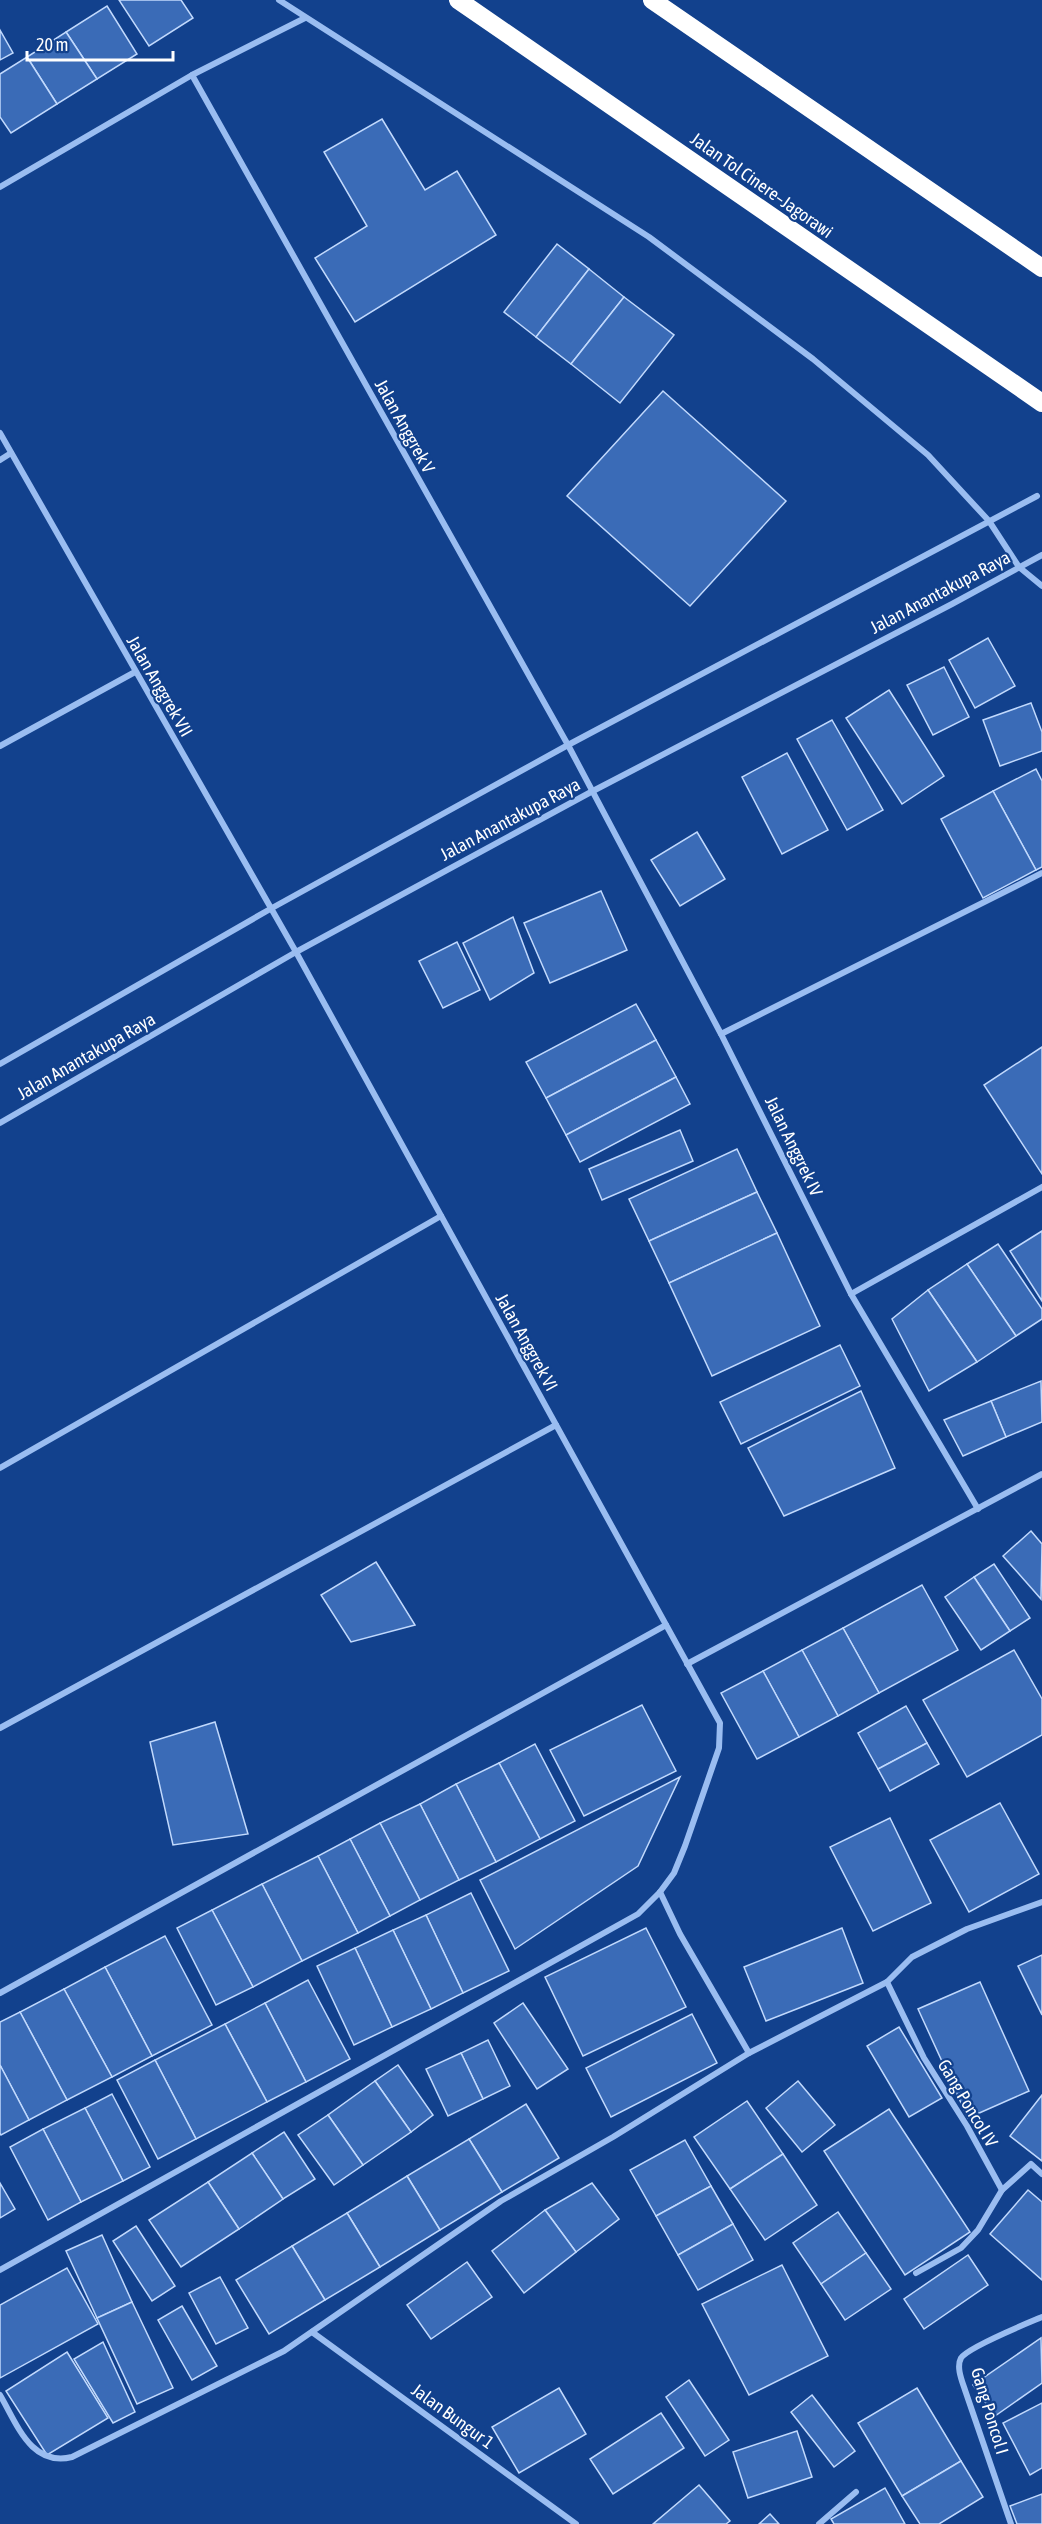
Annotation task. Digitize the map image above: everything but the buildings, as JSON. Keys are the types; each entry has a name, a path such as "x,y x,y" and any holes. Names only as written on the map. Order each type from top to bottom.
{"highway":[{"name":"Jalan Tol Cinere–Jagorawi","path":"458,0 1042,404"},
{"path":"652,0 1042,268"}],"street":[{"path":"279,0 649,237 813,359 928,455 989,521 1019,567 1042,586"},
{"path":"0,187 192,75 306,18"},
{"name":"Jalan Anggrek V","path":"192,75 568,745 591,792"},
{"name":"Jalan Anggrek VII","path":"0,434 296,952"},
{"path":"0,460 11,453"},
{"name":"Jalan Anantakupa Raya","path":"0,1064 272,908 568,745 1037,496"},
{"name":"Jalan Anantakupa Raya","path":"0,1123 296,952 591,792 1042,555"},
{"path":"0,746 135,672"},
{"name":"Jalan Anggrek IV","path":"591,792 721,1034 851,1294 978,1509"},
{"path":"721,1034 1042,873"},
{"name":"Jalan Anggrek VI","path":"296,952 720,1723 719,1748 685,1846 674,1873 660,1892"},
{"path":"851,1294 1042,1187"},
{"path":"0,1468 441,1216"},
{"path":"0,1728 556,1425"},
{"path":"687,1664 1042,1474"},
{"path":"0,1993 666,1625"},
{"path":"0,2270 638,1914 660,1892 680,1934 749,2053"},
{"path":"0,2395 31,2448 47,2458 72,2457 284,2351 501,2201 613,2137 749,2053 887,1982 912,1957 967,1929 1042,1902"},
{"name":"Gang Poncol IV","path":"887,1982 924,2058 967,2126 1002,2190"},
{"path":"916,2273 961,2248 978,2230 1002,2190 1031,2164 1042,2174"},
{"name":"Gang Poncol I","path":"1011,2524 965,2390 960,2362 969,2351 1042,2317"},
{"name":"Jalan Bungur 1","path":"312,2332 576,2524"},
{"path":"819,2524 856,2492"}]}
